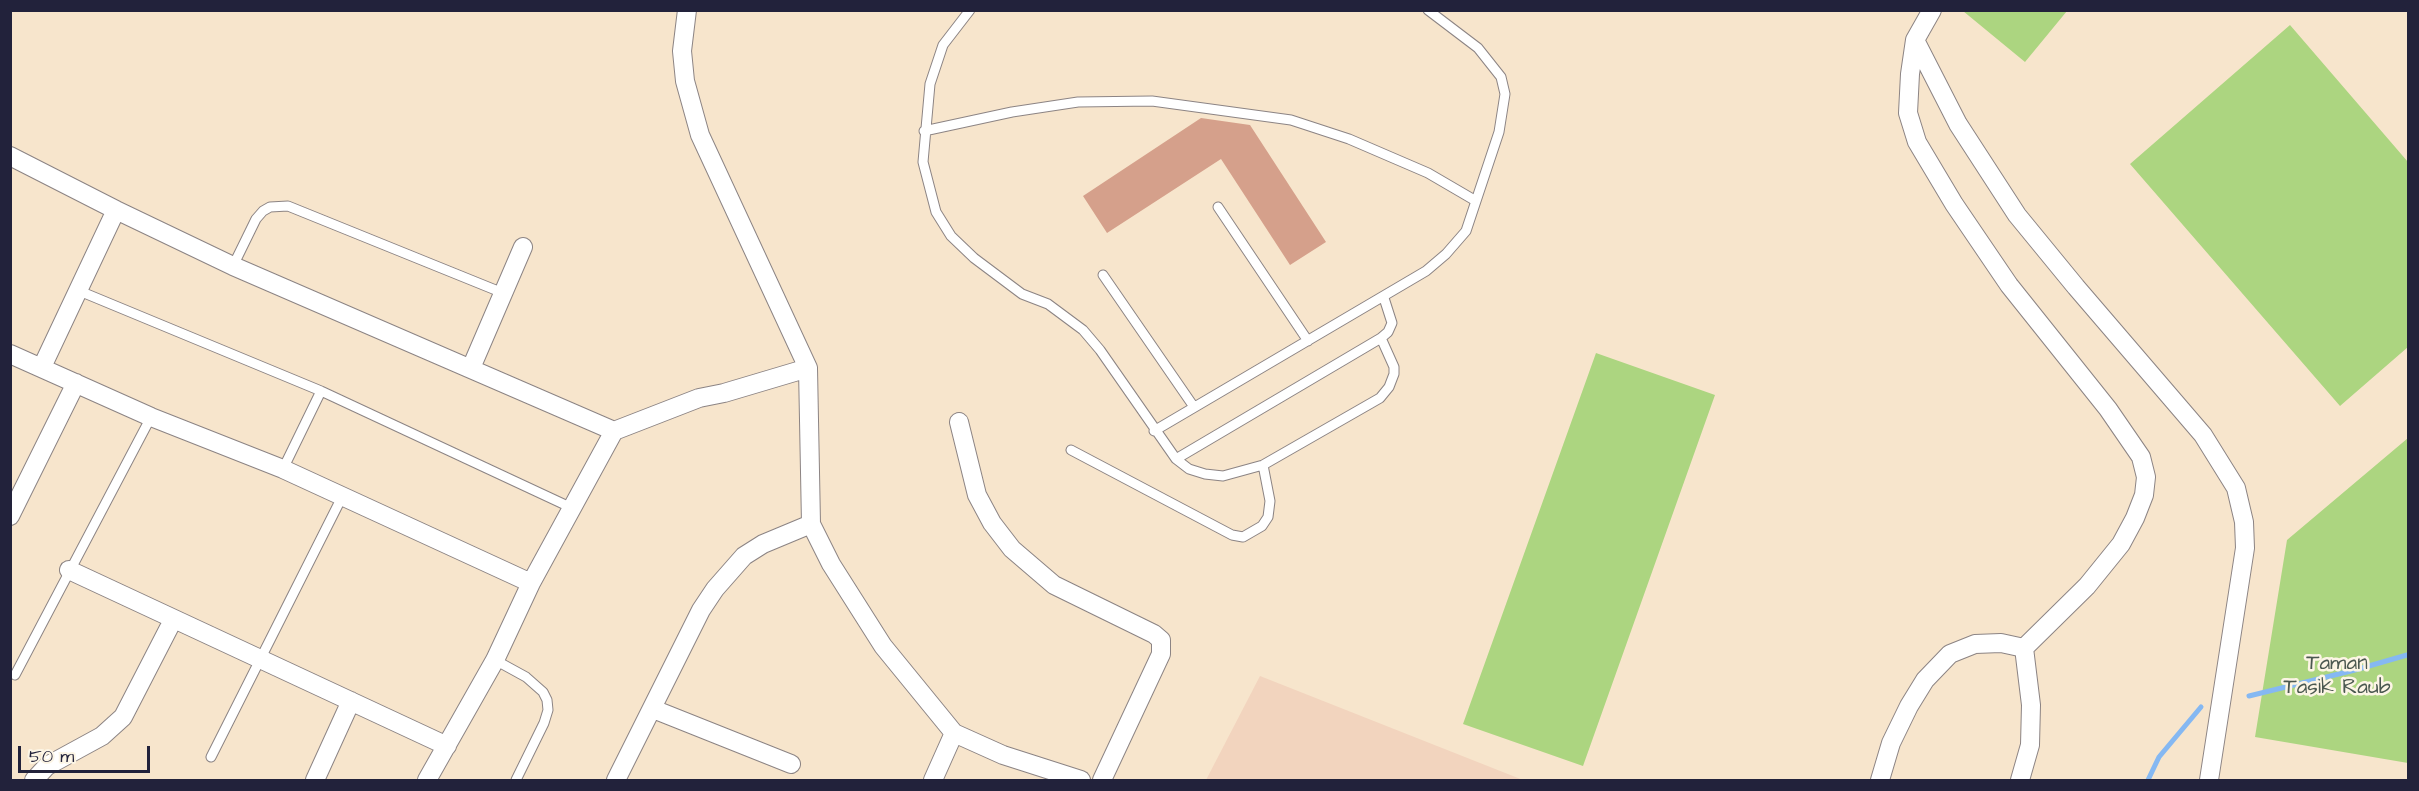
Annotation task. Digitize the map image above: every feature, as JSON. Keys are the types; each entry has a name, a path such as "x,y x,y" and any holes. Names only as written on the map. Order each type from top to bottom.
{"street":[{"path":"687,10 682,51 685,81 700,135 808,368 811,524 831,564 884,646 954,734 1004,755 1081,780"},
{"path":"1932,10 1916,40 1910,74 1908,113 1917,142 1954,204 2009,285 2108,409 2141,457 2146,477 2139,507 2121,544 2086,586 2024,648"},
{"path":"1916,40 1958,124 2017,214 2076,287 2203,435 2236,488 2244,522 2245,548 2209,780"},
{"path":"10,156 233,266 614,431"},
{"path":"42,367 116,210"},
{"path":"471,368 523,247"},
{"path":"10,354 151,417 283,470 531,583"},
{"path":"427,780 495,660 531,583 614,431 699,399 808,368"},
{"path":"10,516 76,383"},
{"path":"959,422 977,495 992,523 1012,549 1054,585 1154,634 1161,640 1161,654 1102,780"},
{"path":"616,780 701,610 715,589 744,556 763,544 811,524"},
{"path":"69,570 447,746"},
{"path":"34,780 47,765 102,736 123,717 173,620"},
{"path":"1880,780 1891,743 1909,706 1925,680 1950,654 1975,644 2001,643 2024,648"},
{"path":"2020,780 2030,745 2031,705 2024,648"},
{"path":"315,780 351,701"},
{"path":"653,709 791,764"},
{"path":"933,780 954,734"}],"lane":[{"path":"970,10 943,45 930,84 923,162 936,212 951,236 974,258 1022,294 1048,304 1083,330 1100,350 1154,431 1176,459 1197,471 1223,476 1263,465 1380,398 1389,387 1394,375 1394,367 1381,338"},
{"path":"1154,431 1426,272 1466,231 1499,132 1504,94 1501,77 1478,48 1428,10"},
{"path":"924,131 1012,112 1078,102 1152,101 1291,120 1349,139 1428,173 1476,201"},
{"path":"233,266 256,219 263,211 270,207 288,206 503,293"},
{"path":"1218,207 1308,341"},
{"path":"1103,275 1194,407"},
{"path":"77,290 321,391 572,508"},
{"path":"1176,459 1381,338 1388,332 1392,322 1384,298"},
{"path":"283,470 321,391"},
{"path":"15,675 151,417"},
{"path":"1071,450 1232,535 1243,537 1262,526 1268,516 1270,501 1263,465"},
{"path":"211,758 342,496"},
{"path":"495,660 526,677 543,692 547,700 548,710 544,723 516,780"}],"shaded area":[{"path":"1260,676 1523,780 1206,780"}],"green space":[{"path":"1963,11 2067,11 2025,62"},
{"path":"2290,25 2408,162 2408,347 2340,406 2130,164"},
{"path":"1596,353 1715,395 1583,766 1463,724"},
{"name":"Taman Tasik Raub","path":"2408,438 2408,763 2255,737 2287,540"}],"building":[{"path":"1201,118 1250,125 1326,242 1290,265 1221,159 1107,233 1083,196"}],"waterway":[{"path":"2249,696 2407,655"},
{"path":"2148,780 2159,757 2201,707"}]}
